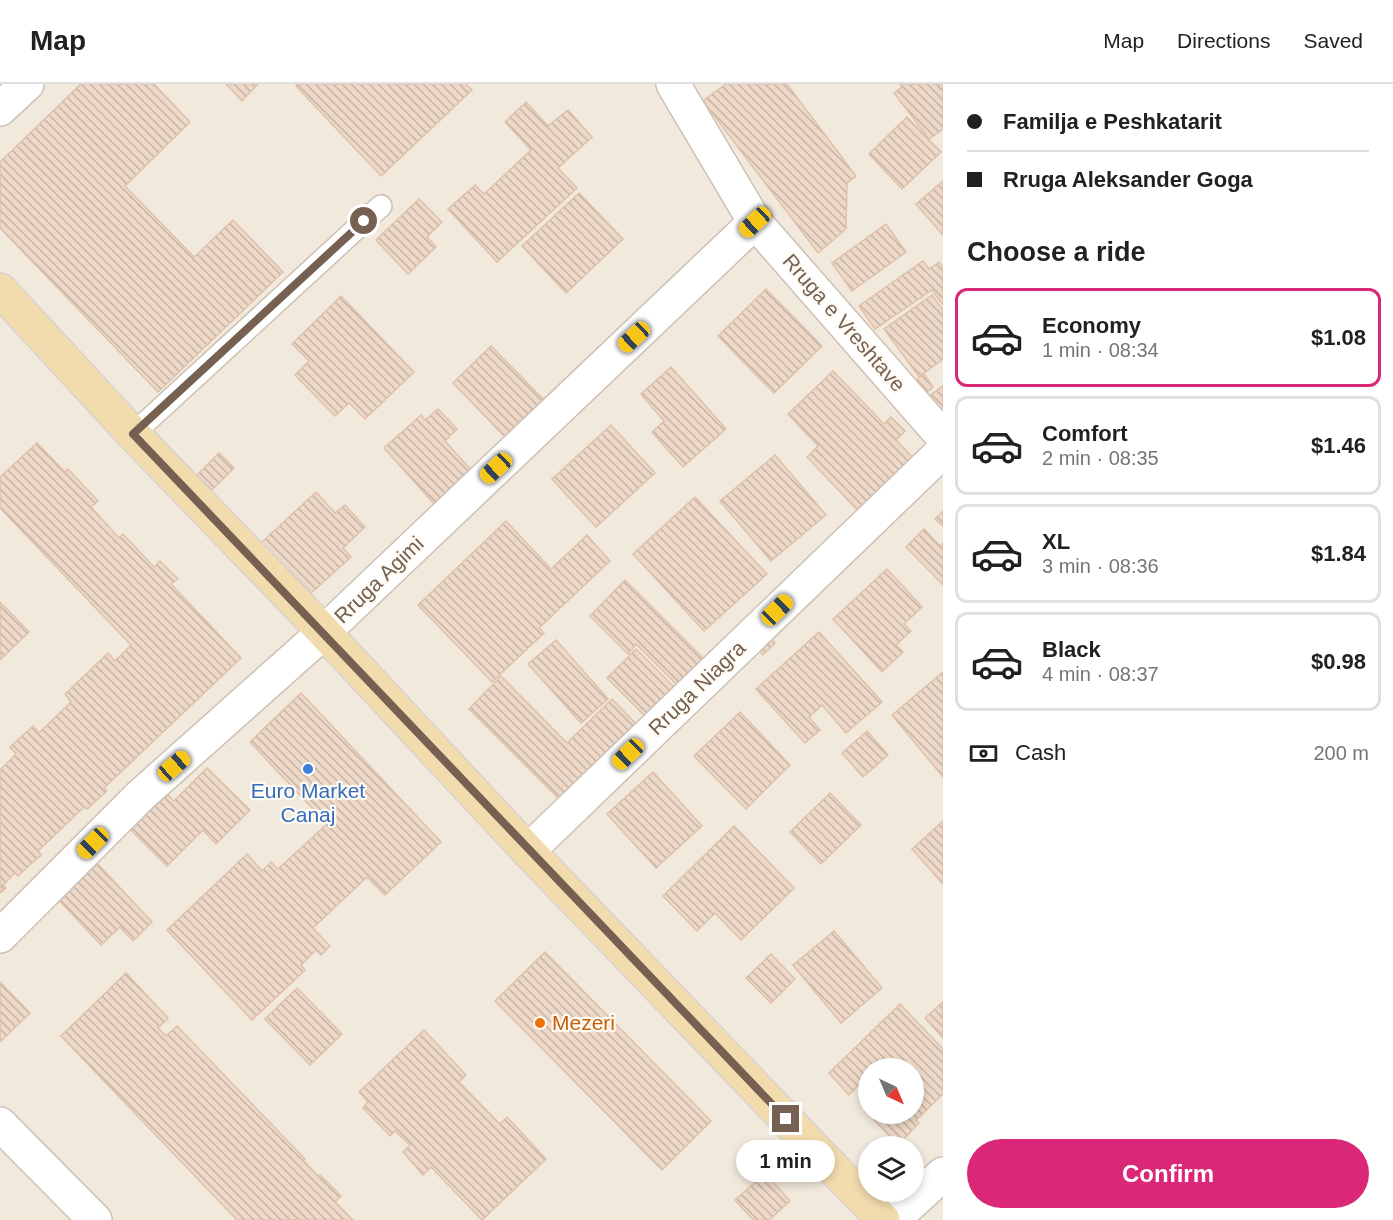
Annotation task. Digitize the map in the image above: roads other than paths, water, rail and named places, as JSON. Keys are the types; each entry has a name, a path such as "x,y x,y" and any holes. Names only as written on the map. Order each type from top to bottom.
{"main road":[{"path":"0,290 133,434 883,1220"}],"street":[{"path":"0,109 27,84"},
{"name":"Rruga e Vreshtave","path":"673,84 755,222 943,437"},
{"name":"Rruga Agimi","path":"0,936 140,796 324,632 755,222"},
{"name":"Rruga Niagra","path":"528,850 943,451"},
{"path":"0,1124 94,1220"},
{"path":"893,1220 943,1174"}],"lane":[{"path":"133,434 381,206"}],"place":[{"name":"Euro Market Canaj","path":"308,769"},
{"name":"Mezeri","path":"540,1023"}]}
